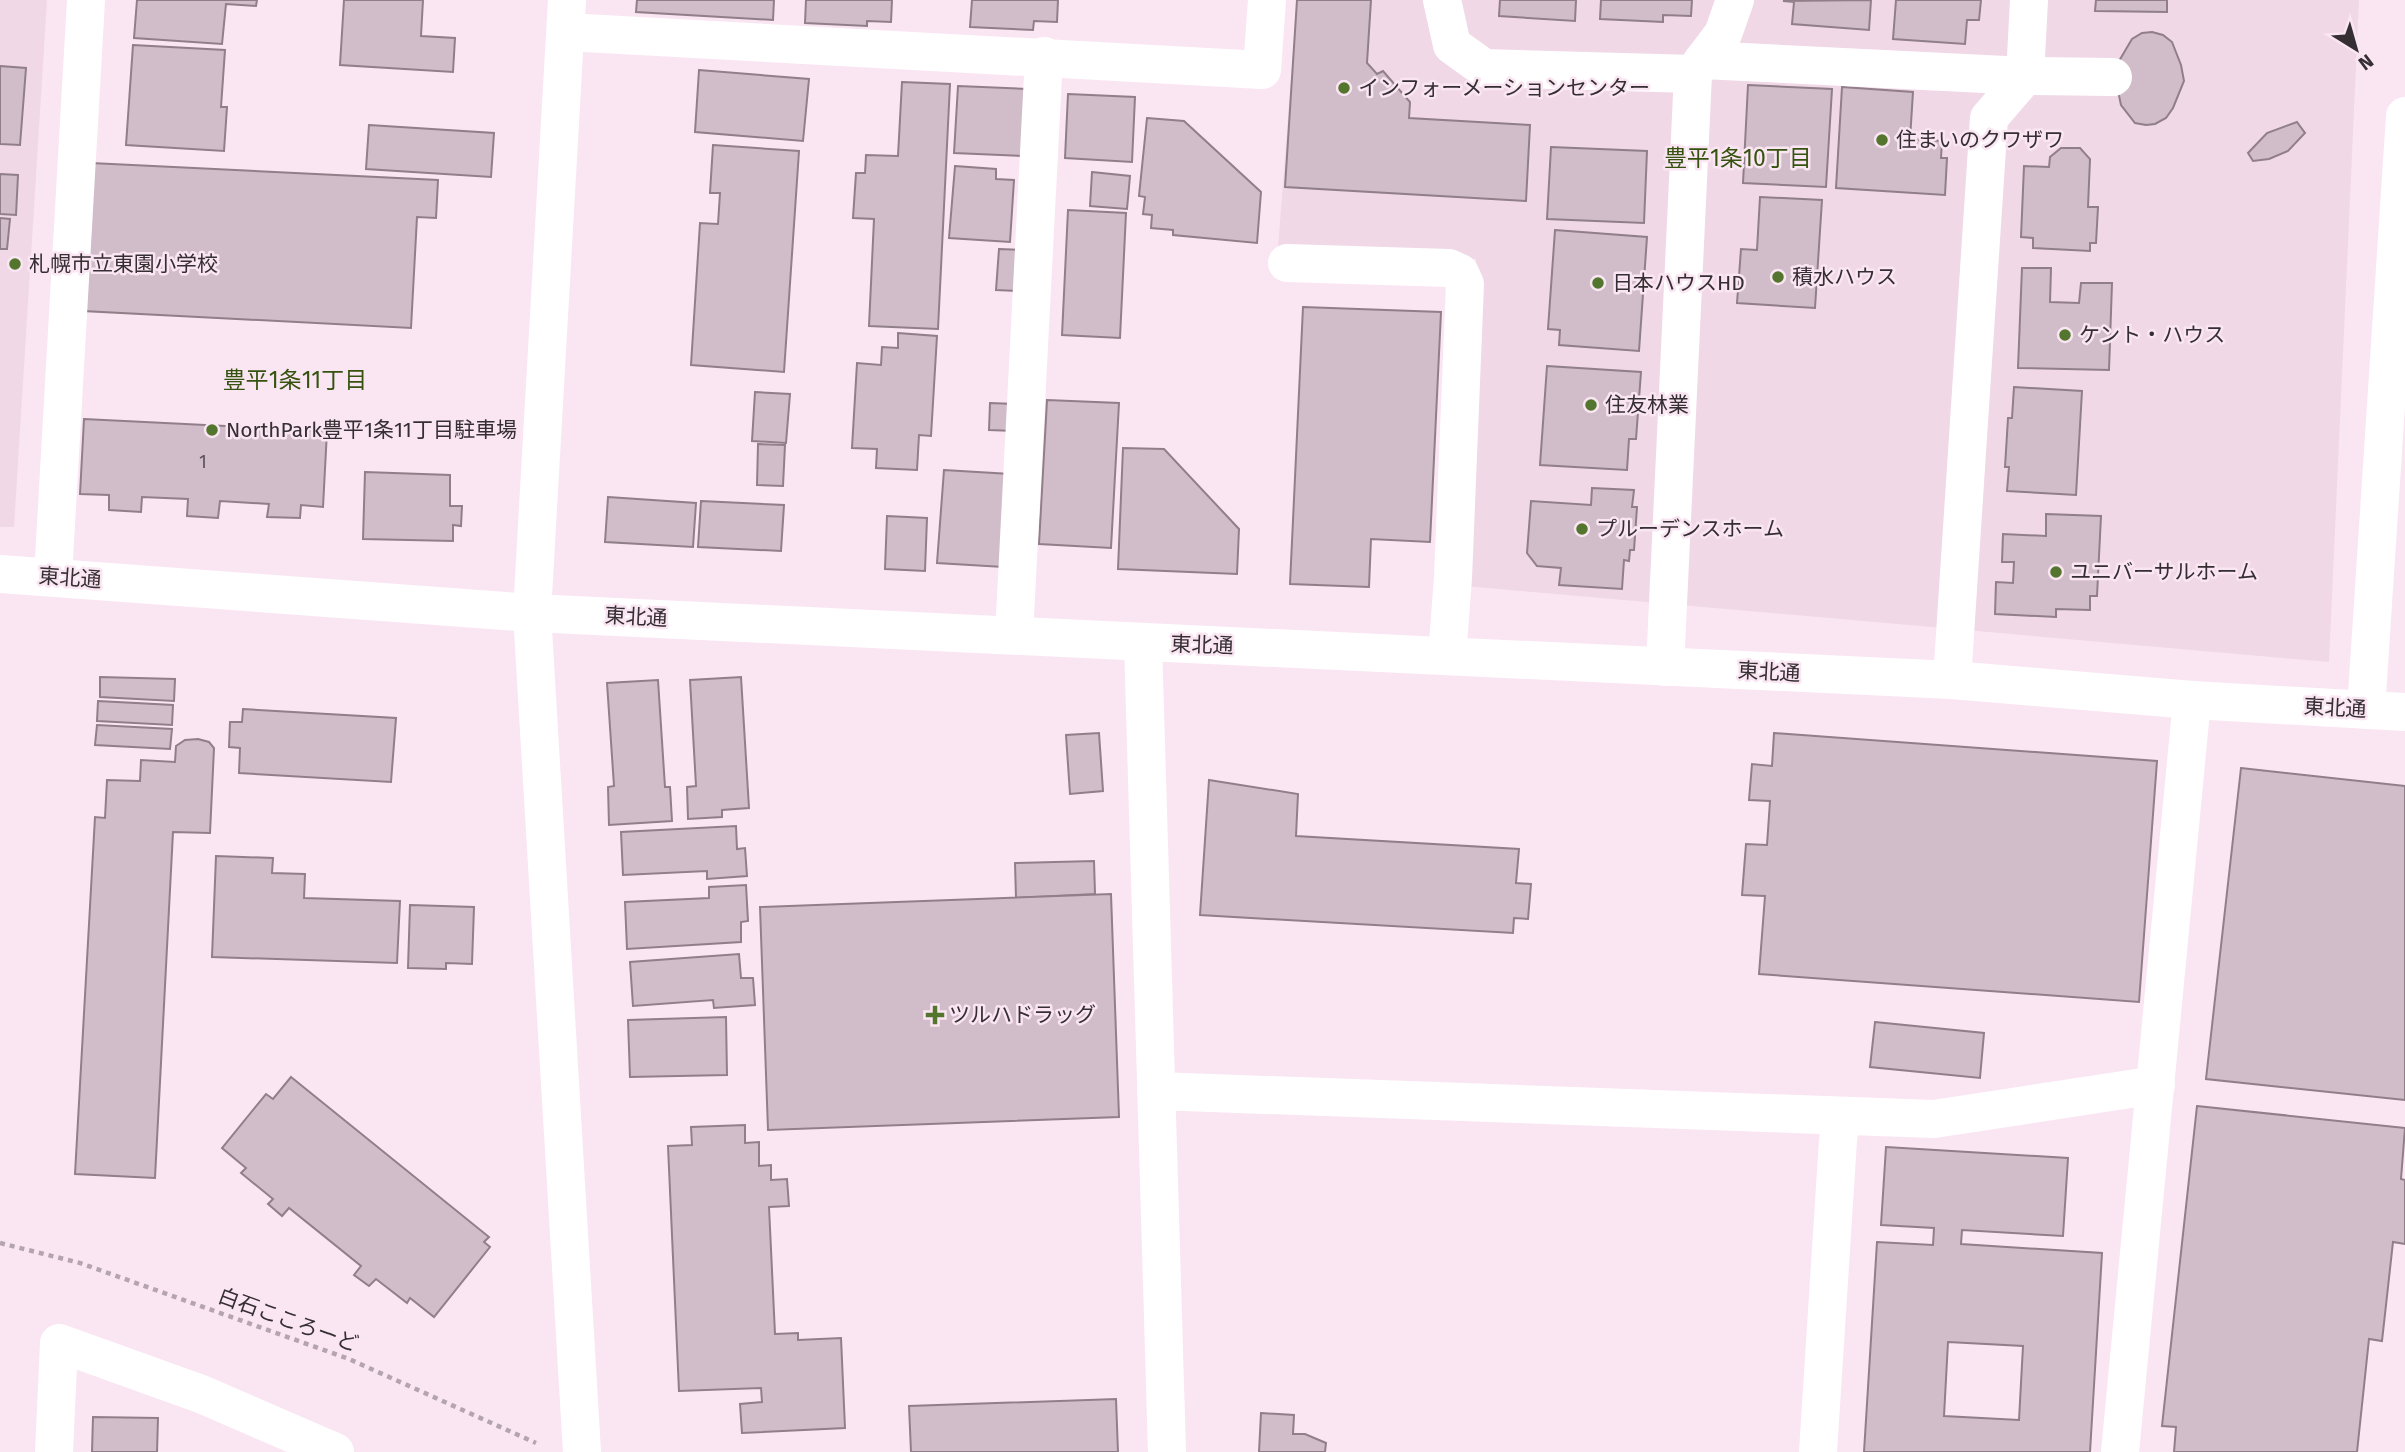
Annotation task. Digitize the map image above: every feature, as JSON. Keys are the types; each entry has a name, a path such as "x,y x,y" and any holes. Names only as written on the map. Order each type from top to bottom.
{"street":[{"path":"53,576 86,0"},
{"path":"582,1452 532,612 566,16 1044,57 1262,70 1267,0"},
{"path":"1442,0 1452,45 1483,68 1698,67 2113,77"},
{"path":"1665,667 1698,67 1723,34 1735,0"},
{"path":"1952,680 1989,118 2025,76 2029,0"},
{"path":"1014,635 1044,57"},
{"path":"2366,710 2405,116"},
{"path":"1287,263 1449,268 1460,273 1465,284 1454,565 1447,656"},
{"name":"東北通","path":"0,574 532,612 1952,680 2192,700 2405,712"},
{"path":"1143,643 1167,1452"},
{"path":"2120,1452 2192,700"},
{"path":"1156,1091 1934,1119 2156,1084"},
{"path":"1818,1452 1841,1117"},
{"path":"54,1452 59,1343 201,1394 335,1452"}],"path":[{"name":"白石こころーど","path":"0,1243 80,1263 349,1359 543,1447"}],"shaded area":[{"name":"札幌市立東園小学校","path":"0,0 47,0 14,527 0,527"},
{"path":"1297,0 2359,0 2329,662 1464,586 1476,259 1278,248"}],"building":[{"path":"137,0 257,0 256,6 226,4 222,44 134,38"},
{"path":"344,0 423,0 421,36 455,38 453,72 340,65"},
{"path":"637,0 774,0 773,20 636,12"},
{"path":"806,0 892,0 891,22 867,21 867,26 805,23"},
{"path":"972,0 1058,0 1057,22 1034,21 1033,30 970,27"},
{"name":"インフォーメーションセンター","path":"1297,0 1371,0 1367,63 1377,74 1383,71 1410,102 1409,118 1530,125 1526,201 1285,187"},
{"path":"1500,0 1576,0 1575,21 1499,16"},
{"path":"1601,0 1692,0 1691,16 1663,15 1663,22 1600,19"},
{"path":"1871,0 1869,30 1792,24 1794,2 1783,1"},
{"path":"1896,0 1981,0 1979,20 1967,20 1965,44 1893,39"},
{"path":"2096,0 2167,0 2167,12 2095,11"},
{"path":"2142,33 2163,35 2172,42 2184,81 2166,118 2146,125 2135,123 2121,105 2118,91 2119,61 2132,39"},
{"path":"133,45 225,50 221,107 227,107 224,151 126,145"},
{"path":"0,66 26,68 20,145 0,144"},
{"path":"699,70 809,79 803,141 695,132"},
{"path":"902,82 950,84 938,329 869,326 874,219 853,218 856,173 865,173 866,155 898,156"},
{"path":"1748,85 1832,89 1826,187 1743,183"},
{"path":"958,86 1027,89 1024,156 954,153"},
{"name":"住まいのクワザワ","path":"1842,87 1913,92 1910,139 1942,141 1941,158 1947,158 1945,195 1836,188"},
{"path":"1068,94 1135,97 1132,162 1065,158"},
{"path":"1147,118 1184,121 1261,192 1257,243 1173,235 1173,230 1151,228 1152,215 1143,214 1145,197 1139,196"},
{"path":"2297,122 2305,133 2288,151 2269,159 2253,161 2248,153 2267,133"},
{"path":"369,125 494,133 491,177 366,169"},
{"path":"713,145 799,151 784,372 691,365 700,223 718,224 720,193 710,193"},
{"path":"1551,147 1647,151 1644,223 1547,219"},
{"path":"2061,148 2080,148 2090,159 2088,207 2098,207 2096,243 2090,243 2090,251 2033,248 2033,238 2021,237 2024,166 2049,167 2050,157"},
{"path":"91,163 438,180 436,218 417,217 411,328 83,311"},
{"path":"955,166 996,169 996,179 1014,180 1010,242 949,238"},
{"path":"1092,172 1130,176 1127,209 1090,206"},
{"path":"0,174 18,175 16,215 0,214"},
{"name":"積水ハウス","path":"1760,197 1822,200 1815,308 1737,303 1741,249 1757,250"},
{"path":"1068,210 1126,213 1120,338 1062,335"},
{"path":"0,218 10,219 7,249 0,249"},
{"name":"日本ハウスHD","path":"1555,230 1647,237 1639,351 1559,345 1560,330 1548,329"},
{"path":"999,249 1021,250 1018,291 996,290"},
{"name":"ケント・ハウス","path":"2022,268 2051,268 2050,302 2079,303 2081,283 2112,283 2109,370 2018,368"},
{"path":"1303,307 1441,312 1430,542 1371,539 1369,587 1290,584"},
{"path":"898,333 937,336 931,436 919,435 917,470 876,468 877,449 852,448 857,363 881,365 882,347 898,348"},
{"name":"住友林業","path":"1547,366 1641,372 1636,439 1629,439 1627,470 1540,465"},
{"path":"2014,387 2082,391 2076,495 2007,491 2009,467 2005,467 2008,418 2012,418"},
{"path":"755,392 790,394 786,443 752,441"},
{"path":"1047,400 1119,403 1111,548 1039,544"},
{"path":"990,403 1015,404 1014,431 989,430"},
{"path":"84,419 327,431 323,507 301,505 300,518 267,517 269,504 220,501 218,518 187,516 188,499 142,497 141,512 109,510 109,495 80,494"},
{"path":"758,444 785,445 783,486 757,485"},
{"path":"1123,448 1164,449 1239,529 1237,574 1118,569"},
{"path":"944,470 1010,474 1003,567 937,563"},
{"path":"365,472 450,475 450,506 462,506 461,526 453,525 453,541 363,539"},
{"name":"プルーデンスホーム","path":"1592,488 1634,490 1632,507 1637,507 1634,550 1630,550 1629,561 1624,560 1622,589 1559,585 1561,568 1537,566 1527,553 1531,501 1591,505"},
{"path":"608,497 696,503 693,547 605,542"},
{"path":"701,501 784,505 781,551 698,547"},
{"name":"ユニバーサルホーム","path":"2046,514 2101,516 2097,596 2090,596 2090,610 2056,609 2056,617 1995,614 1996,582 2013,583 2014,562 2002,562 2003,534 2046,536"},
{"path":"887,516 927,518 925,571 885,569"},
{"path":"100,677 175,679 174,701 100,697"},
{"path":"741,677 749,808 722,810 722,817 688,819 687,787 696,786 690,680"},
{"path":"658,680 665,787 670,787 672,821 609,825 608,787 614,786 607,683"},
{"path":"98,701 173,705 172,725 97,721"},
{"path":"243,709 396,718 391,782 239,773 240,748 229,747 230,722 242,722"},
{"path":"97,725 172,729 170,749 95,745"},
{"path":"1099,733 1103,791 1070,794 1066,735"},
{"path":"1774,733 2157,761 2139,1002 1759,974 1765,896 1742,895 1746,844 1767,845 1770,801 1749,800 1752,764 1772,766"},
{"path":"185,740 209,742 214,748 210,833 173,832 155,1178 75,1174 95,817 105,818 107,780 140,781 141,760 175,762 176,746"},
{"path":"2241,768 2405,786 2405,1100 2206,1079"},
{"path":"1209,780 1298,794 1296,836 1519,849 1516,883 1531,884 1528,919 1514,918 1513,933 1200,915"},
{"path":"736,826 737,849 745,848 747,876 707,879 707,871 623,875 621,832"},
{"path":"216,856 273,858 272,873 305,874 304,898 400,901 397,963 212,957"},
{"path":"1094,861 1095,894 1016,898 1015,863"},
{"path":"746,885 748,921 741,922 741,942 627,949 625,902 709,898 709,887"},
{"path":"1111,894 1119,1117 768,1130 760,907"},
{"path":"410,905 474,907 472,964 446,963 446,969 408,968"},
{"path":"739,954 741,978 753,978 755,1005 714,1008 713,1000 633,1006 630,962"},
{"path":"726,1017 727,1075 630,1077 628,1020"},
{"path":"1875,1022 1984,1033 1980,1078 1870,1067"},
{"path":"291,1077 489,1237 484,1242 490,1247 434,1317 410,1298 407,1303 376,1279 369,1286 354,1275 361,1266 289,1208 282,1216 268,1204 273,1199 241,1173 246,1168 222,1148 266,1094 273,1099"},
{"path":"2197,1106 2405,1128 2401,1179 2405,1180 2405,1244 2393,1242 2382,1341 2369,1339 2357,1452 2174,1452 2176,1427 2162,1426"},
{"path":"745,1125 745,1143 759,1142 759,1166 771,1165 771,1180 787,1179 789,1206 769,1207 775,1334 798,1333 798,1340 841,1338 845,1428 742,1433 740,1404 762,1402 761,1388 679,1391 668,1146 692,1145 691,1127"},
{"path":"1886,1147 2068,1158 2063,1236 1962,1230 1961,1244 2102,1253 2090,1452 1864,1452 1877,1242 1933,1245 1934,1228 1881,1225","holes":["1948,1342 2023,1346 2019,1420 1944,1416"]},
{"path":"1116,1399 1118,1452 911,1452 909,1406"},
{"path":"1261,1413 1294,1415 1293,1434 1305,1434 1326,1443 1325,1452 1259,1452"},
{"path":"93,1417 158,1418 157,1452 92,1452"}],"place":[{"name":"インフォーメーションセンター","path":"1344,88"},
{"name":"住まいのクワザワ","path":"1882,140"},
{"name":"札幌市立東園小学校","path":"15,264"},
{"name":"積水ハウス","path":"1778,277"},
{"name":"日本ハウスHD","path":"1598,283"},
{"name":"ケント・ハウス","path":"2065,335"},
{"name":"住友林業","path":"1591,405"},
{"name":"NorthPark豊平1条11丁目駐車場","path":"212,430"},
{"name":"プルーデンスホーム","path":"1582,529"},
{"name":"ユニバーサルホーム","path":"2056,572"},
{"name":"ツルハドラッグ","path":"935,1015"}],"district":[{"name":"豊平1条10丁目","path":"1738,158"},
{"name":"豊平1条11丁目","path":"295,380"}]}
